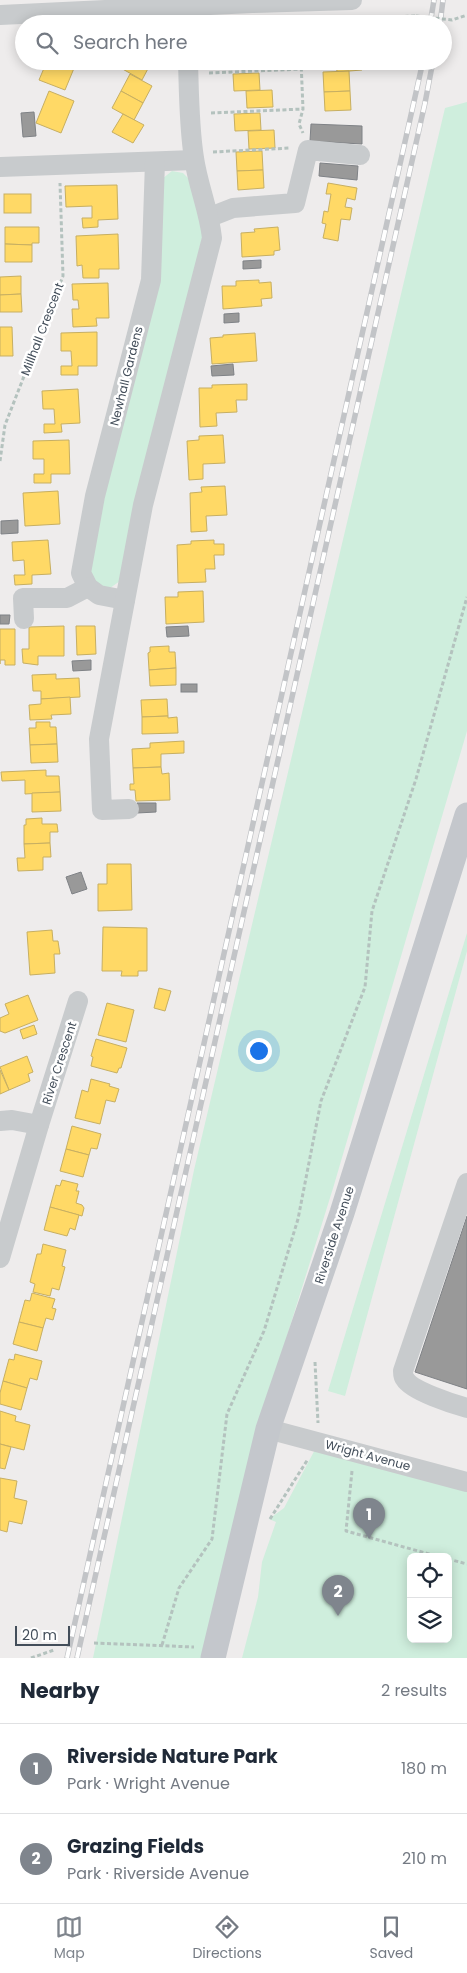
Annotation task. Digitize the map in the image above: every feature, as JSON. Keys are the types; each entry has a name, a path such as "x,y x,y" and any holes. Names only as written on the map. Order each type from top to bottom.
{"main road":[{"name":"Riverside Avenue","path":"214,1653 268,1429 342,1214 467,815"}],"street":[{"path":"0,15 186,15 207,2 352,0"},
{"path":"129,809 102,810 98,738 143,504 212,238 210,217 194,160 190,125 188,70"},
{"path":"210,217 233,208 295,203 308,150 360,155"},
{"path":"0,167 194,160"},
{"name":"Newhall Gardens","path":"88,587 81,573 95,496 150,280 155,162"},
{"path":"24,619 24,598 66,598 88,587 99,595 125,600"},
{"name":"River Crescent","path":"0,1258 78,1001"},
{"path":"0,1121 12,1120 39,1125"},
{"path":"467,1183 403,1371 405,1379 418,1389 452,1404 467,1408"},
{"name":"Wright Avenue","path":"268,1429 467,1482"}],"path":[{"path":"452,20 467,15"},
{"path":"209,73 302,70 303,109 300,124 308,150 285,148 213,152"},
{"path":"211,113 303,109"},
{"name":"Millhall Crescent","path":"0,461 5,425 63,276 59,164"},
{"path":"162,1645 179,1588 212,1539 227,1414 264,1331 298,1219 321,1101 365,987 372,910 416,779 467,597"},
{"path":"266,1524 319,1442 315,1363 318,1354"},
{"path":"354,1451 346,1531 426,1553"},
{"path":"452,1560 467,1564"},
{"path":"94,1643 162,1645 214,1653"},
{"path":"31,1658 54,1650"}],"green space":[{"path":"467,102 467,731 334,1185 263,1413 201,1658 93,1658 194,1170 445,108"},
{"path":"172,171 183,173 191,181 203,234 120,581 110,588 96,585 88,573 162,179"},
{"path":"467,933 467,951 345,1396 328,1391"},
{"path":"319,1442 467,1482 467,1658 242,1658 258,1597 262,1562 276,1522 269,1519 284,1508"}],"building: Homes":[{"path":"43,70 73,70 65,90 39,80"},
{"path":"124,70 147,70 142,80"},
{"path":"337,70 362,70 337,72"},
{"path":"349,71 350,91 324,92 323,72"},
{"path":"259,73 260,90 234,91 233,74"},
{"path":"130,74 152,86 143,103 121,91"},
{"path":"272,90 273,107 247,108 246,91"},
{"path":"49,91 74,101 61,133 36,123"},
{"path":"121,91 143,103 134,120 112,108"},
{"path":"350,91 351,110 325,111 324,92"},
{"path":"260,113 261,130 235,131 234,114"},
{"path":"123,114 144,125 133,143 112,132"},
{"path":"274,130 275,148 249,149 248,131"},
{"path":"262,151 263,170 237,171 236,152"},
{"path":"263,170 264,188 238,190 237,171"},
{"path":"328,183 357,188 355,200 347,198 345,207 352,208 350,220 341,219 338,241 323,238 326,224 322,223 324,211 328,212 331,194 326,194"},
{"path":"117,185 118,219 98,220 98,227 83,228 82,218 92,218 92,206 66,207 65,186"},
{"path":"4,194 31,194 31,213 4,213"},
{"path":"5,227 39,227 39,243 32,243 32,245 5,244"},
{"path":"278,227 280,250 274,251 274,255 242,257 241,233 255,232 254,229"},
{"path":"118,234 119,269 99,269 99,278 83,278 82,265 77,266 76,236"},
{"path":"5,244 32,245 32,262 5,262"},
{"path":"21,276 21,294 0,295 0,277"},
{"path":"259,280 259,283 271,282 272,298 261,299 262,306 223,309 222,286 236,286 236,281"},
{"path":"108,283 109,318 96,318 97,326 73,327 72,309 79,309 78,300 73,300 72,284"},
{"path":"21,294 22,312 0,312 0,295"},
{"path":"0,327 12,327 13,356 0,356"},
{"path":"97,332 97,366 78,366 78,375 61,375 61,366 72,366 71,351 61,351 61,333"},
{"path":"255,333 257,361 212,364 210,338 223,337 223,335"},
{"path":"247,384 247,400 236,400 237,412 216,413 217,426 200,427 199,388 212,388 212,385"},
{"path":"78,389 80,423 61,424 62,432 44,433 44,424 55,424 54,409 43,409 42,391"},
{"path":"223,435 225,463 203,464 203,479 189,480 187,441 199,440 199,436"},
{"path":"69,440 70,474 51,474 51,483 34,483 34,474 44,474 44,459 33,459 33,441"},
{"path":"225,486 227,515 206,516 207,531 191,532 190,493 202,492 201,487"},
{"path":"58,491 60,524 25,526 23,493"},
{"path":"48,540 51,574 32,575 32,584 15,585 14,575 25,575 24,560 13,561 12,542"},
{"path":"214,540 214,544 224,544 224,555 214,555 215,569 205,569 206,582 178,583 177,545 191,544 191,541"},
{"path":"203,591 204,622 166,624 165,597 178,597 178,592"},
{"path":"64,626 64,656 38,656 38,665 23,663 22,649 29,649 29,627"},
{"path":"76,626 95,626 96,654 77,655"},
{"path":"0,629 15,629 15,665 5,665 5,660 0,660"},
{"path":"169,646 169,652 175,652 176,668 149,670 148,653 150,652 150,647"},
{"path":"176,668 176,685 150,686 149,670"},
{"path":"56,674 56,679 79,678 80,697 41,699 41,691 33,691 32,675"},
{"path":"70,697 71,714 51,715 52,719 30,720 29,705 41,704 41,699"},
{"path":"167,699 168,716 142,717 141,700"},
{"path":"168,716 168,718 177,717 178,733 142,734 142,717"},
{"path":"36,722 50,722 50,727 56,727 57,744 30,745 29,728 36,728"},
{"path":"184,741 184,753 161,754 161,767 133,768 132,749 150,748 150,743"},
{"path":"57,744 58,762 31,763 30,745"},
{"path":"161,767 162,774 169,773 170,800 136,801 135,790 130,790 130,784 134,784 133,768"},
{"path":"46,770 46,776 59,776 60,792 25,794 25,780 2,781 1,772"},
{"path":"60,792 61,811 32,812 32,793"},
{"path":"42,818 42,824 57,824 58,832 50,832 50,843 24,844 24,825 26,825 26,819"},
{"path":"50,843 51,857 43,857 43,870 18,871 17,858 25,858 24,844"},
{"path":"107,864 131,864 132,910 98,911 98,884 107,884"},
{"path":"103,927 147,928 147,971 138,971 138,976 121,976 122,971 102,971"},
{"path":"52,930 53,941 58,941 60,954 54,954 55,973 30,975 27,932"},
{"path":"159,988 171,991 165,1011 154,1008"},
{"path":"28,995 38,1020 5,1033 0,1031 0,1018 9,1014 5,1004"},
{"path":"107,1003 134,1010 126,1042 98,1035"},
{"path":"34,1025 37,1034 23,1039 20,1030"},
{"path":"96,1039 127,1048 121,1068 119,1068 117,1073 91,1066 93,1057 91,1056"},
{"path":"27,1056 33,1072 28,1074 30,1081 9,1090 0,1067"},
{"path":"0,1070 9,1090 0,1094"},
{"path":"91,1079 110,1084 109,1086 119,1089 115,1102 106,1100 100,1124 75,1118 82,1090 88,1092"},
{"path":"72,1126 101,1134 97,1149 91,1148 89,1155 66,1149"},
{"path":"66,1149 89,1155 83,1177 60,1171"},
{"path":"62,1180 78,1184 76,1191 79,1191 76,1203 84,1208 82,1216 50,1207 56,1185 60,1186"},
{"path":"50,1207 79,1215 75,1230 70,1228 67,1236 44,1230"},
{"path":"43,1244 66,1250 62,1266 65,1267 59,1290 52,1288 50,1296 33,1292 35,1284 30,1282 37,1254 41,1254"},
{"path":"32,1293 55,1299 52,1308 56,1309 53,1320 46,1318 43,1328 19,1322 25,1300 30,1301"},
{"path":"19,1322 43,1328 37,1351 13,1344"},
{"path":"15,1354 42,1361 37,1380 30,1378 27,1388 3,1381 9,1359 14,1360"},
{"path":"3,1381 27,1388 21,1410 0,1404"},
{"path":"0,1411 16,1416 15,1421 30,1425 24,1450 0,1444"},
{"path":"0,1444 11,1447 5,1469 0,1468"},
{"path":"0,1478 17,1481 14,1498 27,1501 22,1524 9,1521 7,1532 0,1530"}],"building: Industry":[{"path":"34,112 36,136 23,137 21,113"},
{"path":"311,124 362,126 362,144 310,141"},
{"path":"320,163 358,166 357,180 319,176"},
{"path":"261,260 261,268 243,269 243,261"},
{"path":"239,313 239,322 224,323 224,314"},
{"path":"233,364 234,375 212,376 211,366"},
{"path":"18,520 18,533 1,534 1,521"},
{"path":"0,615 10,615 9,624 0,624"},
{"path":"188,626 189,636 167,637 166,627"},
{"path":"91,660 91,670 73,671 72,661"},
{"path":"181,684 197,684 197,692 181,692"},
{"path":"137,803 156,803 156,812 137,813"},
{"path":"81,872 87,889 72,894 66,877"},
{"path":"467,1216 467,1389 415,1372"}],"railway":[{"path":"432,15 434,0"},
{"path":"441,15 443,0"},
{"path":"67,1658 421,70"},
{"path":"77,1658 431,70"}],"place":[{"name":"Riverside Nature Park","path":"369,1539"},
{"name":"Grazing Fields","path":"338,1616"}]}
